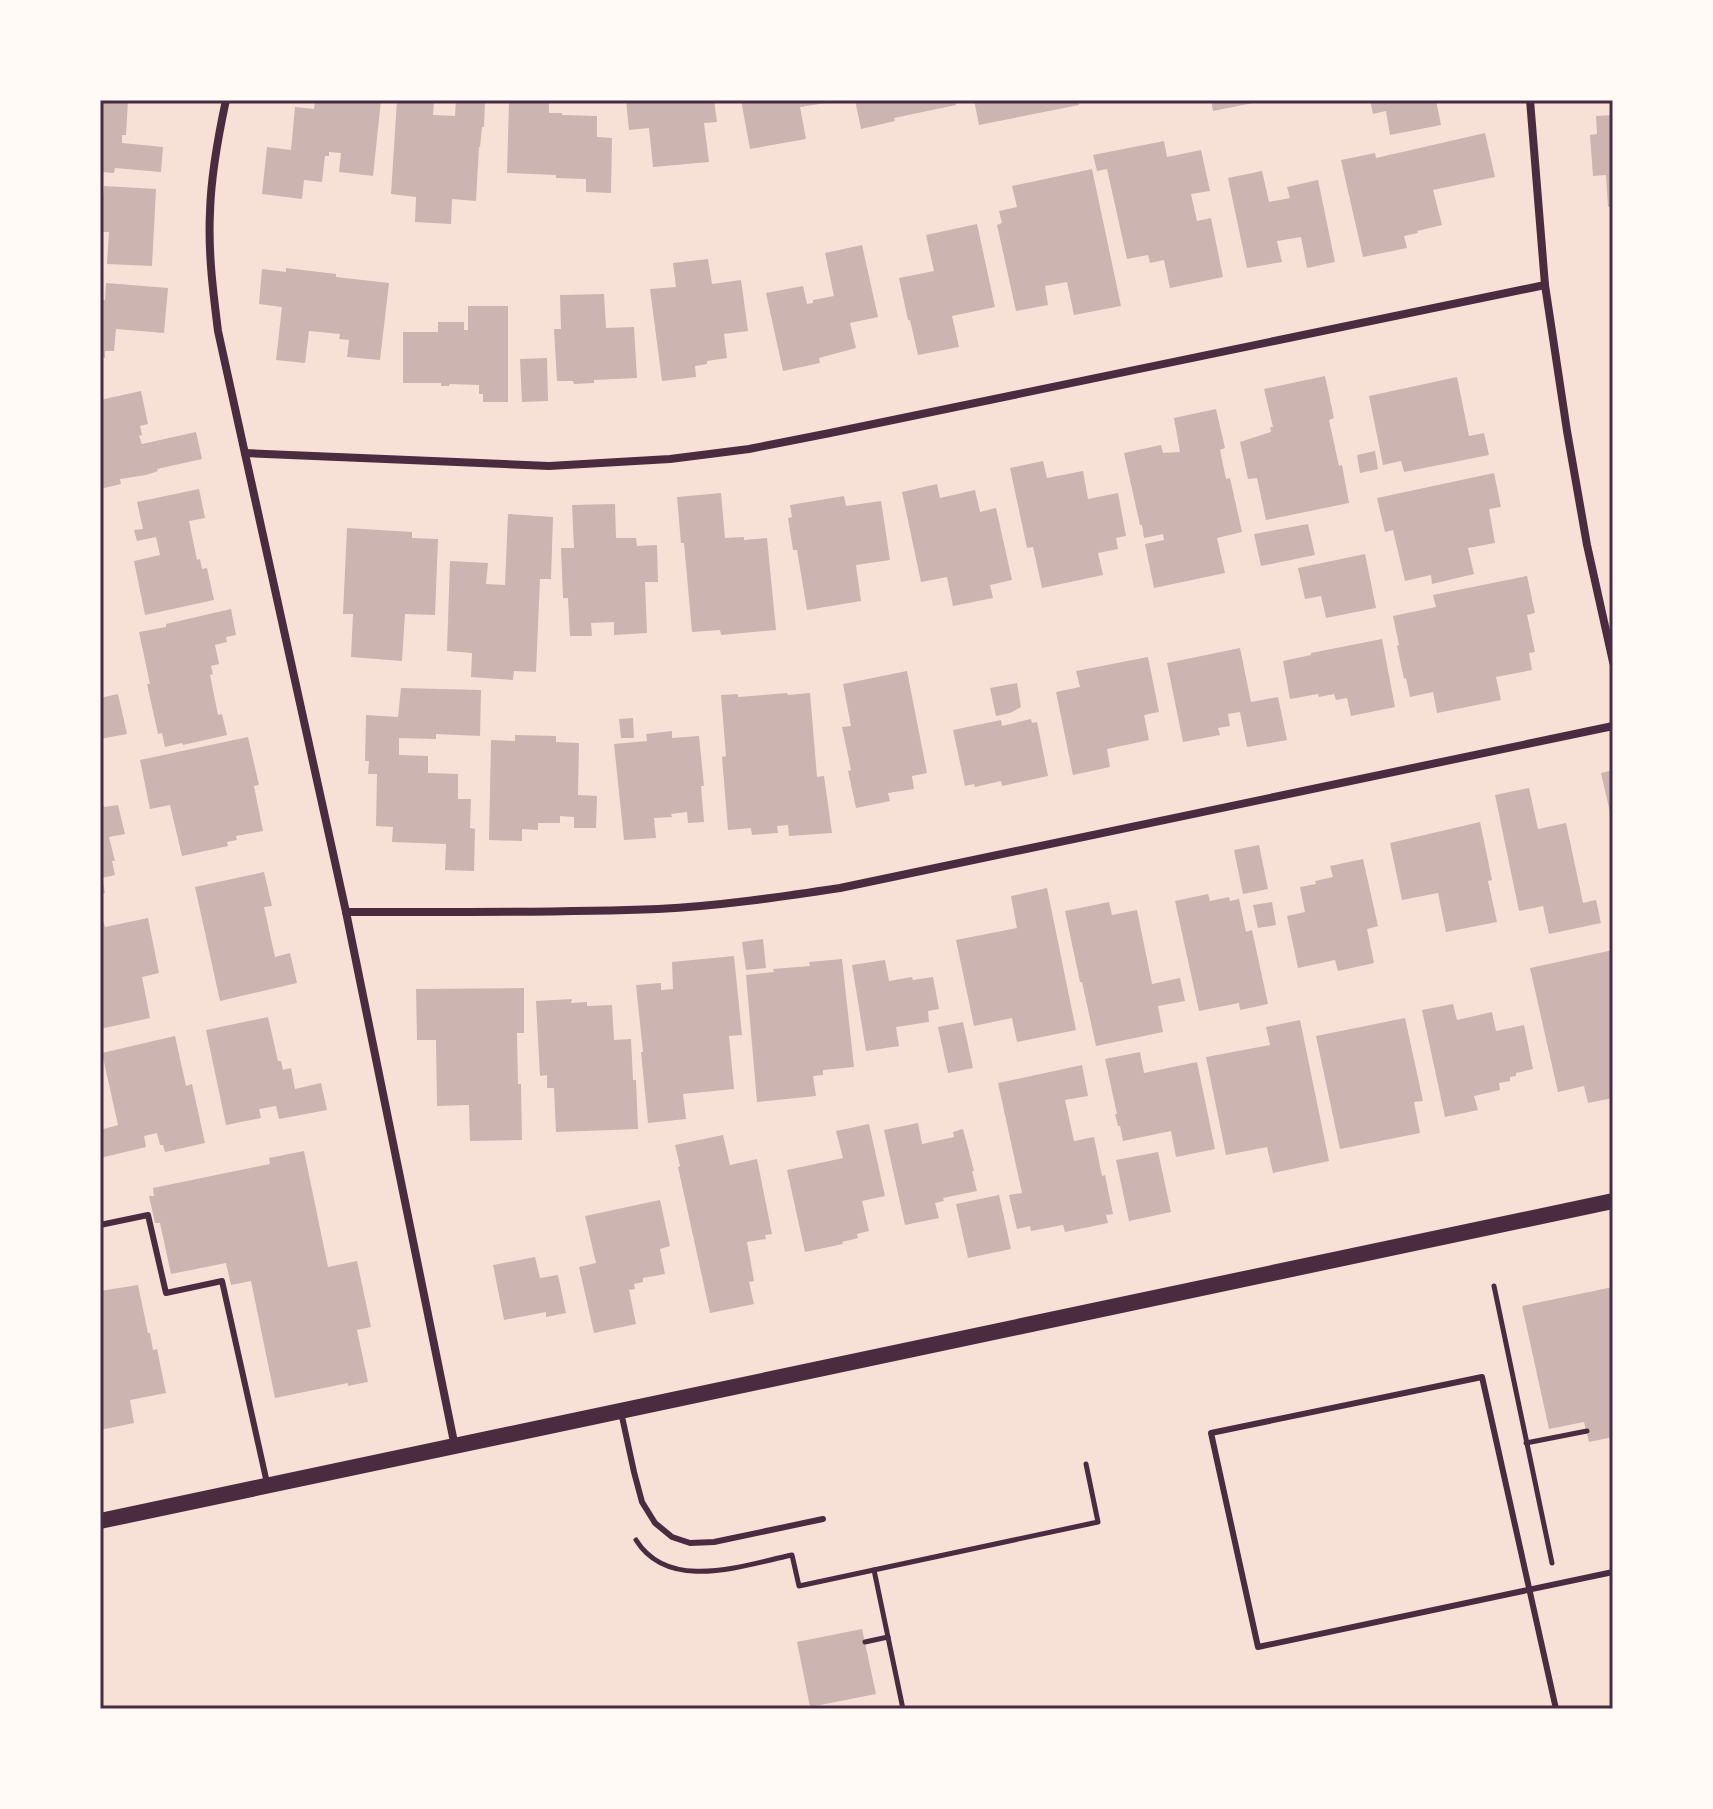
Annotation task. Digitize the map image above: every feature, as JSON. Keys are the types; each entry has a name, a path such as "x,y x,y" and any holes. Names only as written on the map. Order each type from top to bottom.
{"main road":[{"path":"100,1521 1613,1201"}],"street":[{"path":"226,100 214,156 209,213 210,267 218,331 346,912 455,1447"},
{"path":"1530,100 1545,285 1587,545 1613,662"},
{"path":"245,453 549,466 670,459 749,449 1545,285"},
{"path":"346,912 660,909 840,888 1613,726"}],"lane":[{"path":"100,1225 148,1215 166,1293 222,1281 267,1487"},
{"path":"1556,1709 1530,1589 1482,1377 1211,1433 1258,1647 1530,1589 1613,1572"},
{"path":"621,1412 642,1502 655,1523 672,1537 690,1543 714,1542 823,1519"}],"path":[{"path":"1494,1286 1556,1584"},
{"path":"1526,1443 1587,1431"},
{"path":"633,1536 639,1546 656,1560 694,1573 792,1555 799,1586 1098,1522 1086,1464"},
{"path":"874,1570 903,1709"},
{"path":"865,1642 888,1637"}],"building":[{"path":"100,100 128,100 126,135 122,135 122,143 163,147 161,172 115,168 114,173 100,172"},
{"path":"315,100 381,100 373,176 339,172 341,153 329,152 329,156 325,156 322,182 304,180 302,199 262,194 267,147 291,150 295,107 314,109"},
{"path":"397,100 434,101 433,115 455,116 456,100 485,100 476,201 452,199 451,224 415,222 416,197 391,194"},
{"path":"626,100 714,100 717,122 704,123 709,162 653,167 649,128 629,130"},
{"path":"741,100 832,102 800,107 806,139 750,149"},
{"path":"855,100 955,100 956,105 894,118 895,121 861,129"},
{"path":"974,100 1078,100 1079,105 979,125"},
{"path":"1211,100 1263,100 1263,101 1213,111"},
{"path":"1370,100 1436,100 1441,125 1390,135 1386,111 1373,114"},
{"path":"509,102 549,103 549,113 597,116 597,137 612,138 611,193 586,192 586,179 507,173"},
{"path":"1613,115 1613,206 1608,207 1606,175 1593,176 1590,135 1597,134 1596,116"},
{"path":"1485,133 1495,177 1433,190 1442,225 1404,236 1407,248 1363,257 1341,160 1375,153 1376,158"},
{"path":"1164,141 1167,157 1201,150 1210,191 1191,194 1197,221 1211,218 1223,277 1170,288 1164,260 1150,263 1148,255 1127,259 1107,169 1097,171 1093,155"},
{"path":"1092,169 1121,306 1074,315 1067,282 1045,286 1048,305 1016,311 997,225 1002,223 999,211 1017,207 1012,186"},
{"path":"1262,171 1269,202 1290,198 1287,187 1318,180 1335,262 1307,268 1301,237 1277,241 1282,262 1247,268 1228,178"},
{"path":"104,186 156,189 152,266 107,264 109,232 100,232 100,196 103,197"},
{"path":"977,224 995,307 952,316 959,347 918,355 899,278 934,271 926,235"},
{"path":"862,245 878,317 850,323 856,348 819,358 820,363 783,371 766,293 803,286 807,304 834,296 825,253"},
{"path":"708,259 712,284 741,280 748,331 724,334 727,358 695,366 696,377 662,381 650,289 676,287 673,263"},
{"path":"286,268 389,283 380,360 347,357 349,340 339,339 340,334 309,331 305,363 276,360 282,307 259,304 262,269 286,272"},
{"path":"106,283 168,288 164,333 116,329 114,351 105,351 105,358 100,357 100,300 105,300"},
{"path":"604,294 606,328 634,327 637,378 574,384 573,381 557,381 554,329 561,329 560,295"},
{"path":"468,306 508,306 508,402 483,402 479,385 403,383 403,332 438,332 438,322 464,322 464,330 468,330"},
{"path":"547,358 548,401 522,402 520,359"},
{"path":"1325,376 1334,418 1329,420 1349,503 1266,520 1257,478 1248,479 1240,442 1271,432 1270,427 1273,427 1264,389"},
{"path":"1457,377 1469,436 1484,433 1489,455 1404,472 1401,461 1383,465 1369,396"},
{"path":"141,391 148,424 140,426 142,444 196,432 202,459 120,479 121,484 100,489 100,400"},
{"path":"1216,409 1225,448 1220,450 1226,479 1230,478 1242,532 1217,538 1225,573 1154,588 1145,544 1164,540 1163,534 1144,538 1124,453 1161,445 1163,453 1180,452 1174,418"},
{"path":"1375,451 1378,469 1360,473 1357,455"},
{"path":"1043,461 1047,478 1083,471 1088,499 1118,493 1126,536 1116,538 1118,549 1098,553 1103,575 1042,588 1033,547 1027,548 1010,468"},
{"path":"1494,473 1501,507 1489,509 1495,543 1468,548 1474,574 1432,584 1431,575 1405,581 1393,530 1385,532 1377,498"},
{"path":"937,484 940,498 975,490 980,512 996,508 1012,580 990,585 993,598 953,606 947,577 921,582 902,492"},
{"path":"199,489 205,518 189,521 197,560 200,559 202,569 207,568 214,600 145,615 134,561 160,555 156,537 137,541 134,530 143,529 137,502"},
{"path":"721,493 725,538 767,538 776,630 721,635 720,630 692,632 677,497"},
{"path":"844,496 846,506 881,501 890,560 856,565 861,601 807,610 797,550 793,550 788,518 792,517 790,505"},
{"path":"615,504 616,538 636,538 637,546 657,545 658,582 645,582 647,633 614,635 614,622 591,623 592,636 570,636 568,598 563,598 561,548 574,548 572,505"},
{"path":"508,514 553,517 551,579 540,579 536,672 514,671 513,680 471,677 472,653 447,651 450,561 488,563 486,584 505,585"},
{"path":"1308,524 1315,555 1261,566 1254,534"},
{"path":"347,528 412,532 412,538 438,539 435,615 405,614 402,661 351,657 353,614 343,614"},
{"path":"1365,554 1376,608 1326,618 1321,596 1305,599 1298,568"},
{"path":"1527,576 1535,613 1527,615 1535,652 1529,653 1532,670 1496,677 1501,700 1437,713 1433,692 1410,697 1393,616 1436,607 1433,595"},
{"path":"231,609 236,635 226,637 227,642 215,645 219,664 211,666 213,674 210,675 218,715 222,714 227,735 165,747 162,733 158,734 139,632"},
{"path":"1382,639 1395,707 1351,716 1347,698 1336,700 1334,694 1290,699 1283,661"},
{"path":"1240,648 1251,702 1278,697 1287,740 1247,747 1240,712 1228,714 1230,726 1218,728 1220,735 1183,742 1167,663"},
{"path":"1148,657 1159,712 1144,715 1149,740 1107,749 1110,767 1073,775 1056,692 1080,687 1076,671"},
{"path":"907,671 927,773 912,776 914,789 888,793 890,801 856,808 842,727 851,726 843,684"},
{"path":"1017,683 1021,707 996,716 990,688"},
{"path":"401,688 481,690 480,736 436,734 436,739 399,738 399,755 428,756 428,773 458,774 458,799 471,799 470,828 475,829 474,871 445,870 446,844 392,842 393,827 376,826 377,774 368,774 369,761 365,761 366,715 398,717"},
{"path":"810,693 817,777 824,776 832,833 789,836 788,825 777,826 778,833 752,835 751,828 728,830 721,695 738,694 738,697"},
{"path":"118,694 127,734 100,739 100,698"},
{"path":"633,718 634,738 621,738 619,719"},
{"path":"1031,719 1032,723 1037,722 1048,776 1002,786 1001,781 965,786 953,730 1001,720 1002,726"},
{"path":"672,731 672,738 699,736 704,822 688,823 687,812 671,814 672,817 654,818 656,838 624,840 614,744 647,741 646,734"},
{"path":"515,735 556,736 556,742 579,743 578,795 597,796 596,828 574,828 574,817 560,816 560,823 538,823 538,830 522,829 522,841 489,840 491,740 515,741"},
{"path":"248,737 259,785 254,786 263,831 236,836 237,840 227,842 228,846 182,856 170,805 150,809 140,760"},
{"path":"1613,770 1613,821 1612,821 1601,773"},
{"path":"1529,788 1538,829 1566,823 1583,903 1596,900 1601,923 1549,934 1543,906 1519,911 1495,795"},
{"path":"100,794 104,807 118,805 125,834 109,837 115,875 102,878 105,893 100,894"},
{"path":"1480,822 1497,922 1446,932 1438,893 1402,900 1390,843"},
{"path":"1259,845 1268,889 1243,894 1234,850"},
{"path":"1363,859 1378,926 1367,929 1374,963 1338,971 1335,960 1298,968 1287,916 1305,912 1300,887 1333,877 1330,866"},
{"path":"264,872 272,906 264,907 275,957 290,953 297,983 220,1001 195,887"},
{"path":"1047,888 1076,1030 1017,1042 1012,1018 974,1026 956,940 1017,928 1011,896"},
{"path":"1208,894 1210,901 1229,897 1230,901 1239,899 1246,932 1252,930 1268,1004 1240,1010 1239,1003 1199,1011 1175,901"},
{"path":"1109,902 1112,915 1137,910 1152,984 1180,978 1185,1001 1158,1006 1163,1032 1096,1046 1065,911"},
{"path":"1272,902 1276,925 1258,928 1253,905"},
{"path":"100,911 105,927 148,918 159,973 142,977 150,1018 100,1029"},
{"path":"763,939 766,968 746,970 742,942"},
{"path":"1613,950 1613,1098 1588,1103 1584,1086 1558,1092 1530,968"},
{"path":"734,956 742,1035 729,1036 734,1089 683,1094 686,1119 648,1123 636,985 661,983 661,990 673,989 672,962"},
{"path":"842,959 854,1067 823,1070 823,1075 813,1076 816,1096 757,1102 746,975 810,966 809,962"},
{"path":"885,960 889,981 933,977 939,1009 928,1011 929,1022 896,1027 899,1046 866,1051 852,965"},
{"path":"524,988 524,1033 517,1033 522,1140 470,1141 469,1105 437,1106 436,1040 417,1040 416,989"},
{"path":"572,999 571,1003 587,1002 587,1006 612,1005 614,1040 631,1039 638,1129 556,1132 554,1088 547,1088 547,1075 540,1076 536,1001"},
{"path":"1453,1004 1457,1020 1492,1012 1496,1031 1524,1025 1533,1069 1516,1073 1510,1081 1499,1083 1500,1090 1474,1096 1478,1110 1445,1117 1422,1010"},
{"path":"268,1017 278,1061 281,1061 283,1070 291,1068 295,1089 321,1083 327,1110 279,1119 276,1106 259,1109 261,1118 226,1125 206,1030"},
{"path":"1405,1018 1423,1101 1414,1102 1420,1133 1340,1149 1316,1036"},
{"path":"1300,1020 1329,1161 1273,1173 1267,1147 1226,1155 1206,1057 1270,1045 1266,1027"},
{"path":"963,1022 973,1068 948,1073 938,1027"},
{"path":"175,1036 186,1086 192,1084 205,1143 165,1152 157,1133 144,1136 146,1147 100,1158 100,1130 118,1125 102,1053"},
{"path":"1140,1052 1144,1073 1197,1062 1215,1149 1176,1157 1171,1131 1123,1141 1105,1059"},
{"path":"1082,1065 1088,1096 1065,1100 1074,1141 1094,1137 1113,1214 1106,1215 1108,1223 1065,1232 1063,1225 1031,1231 1030,1226 1017,1229 1009,1195 1022,1193 998,1083"},
{"path":"918,1123 922,1144 954,1137 953,1132 963,1129 977,1191 943,1198 944,1201 935,1203 939,1218 905,1225 884,1130"},
{"path":"869,1124 885,1196 862,1201 869,1231 857,1234 858,1238 843,1244 805,1252 787,1170 843,1158 836,1131"},
{"path":"723,1135 730,1165 757,1159 772,1234 765,1235 766,1239 747,1242 754,1281 749,1282 754,1304 710,1313 675,1145"},
{"path":"304,1151 328,1267 357,1261 371,1327 357,1330 368,1382 348,1386 348,1383 275,1398 251,1281 231,1285 226,1263 171,1274 160,1223 155,1223 149,1196 154,1196 153,1188 270,1164 269,1158"},
{"path":"1158,1152 1171,1212 1129,1221 1116,1160"},
{"path":"999,1195 1011,1249 968,1258 956,1204"},
{"path":"660,1200 670,1246 660,1249 665,1274 643,1278 643,1282 634,1284 635,1289 629,1290 636,1324 594,1333 579,1267 596,1263 585,1216"},
{"path":"535,1257 540,1278 558,1275 566,1313 546,1317 546,1312 504,1320 493,1265"},
{"path":"138,1285 166,1393 130,1400 134,1423 100,1430 100,1291"},
{"path":"1613,1287 1613,1437 1589,1442 1584,1422 1549,1429 1522,1306"},
{"path":"862,1629 876,1694 810,1707 797,1642"}]}
